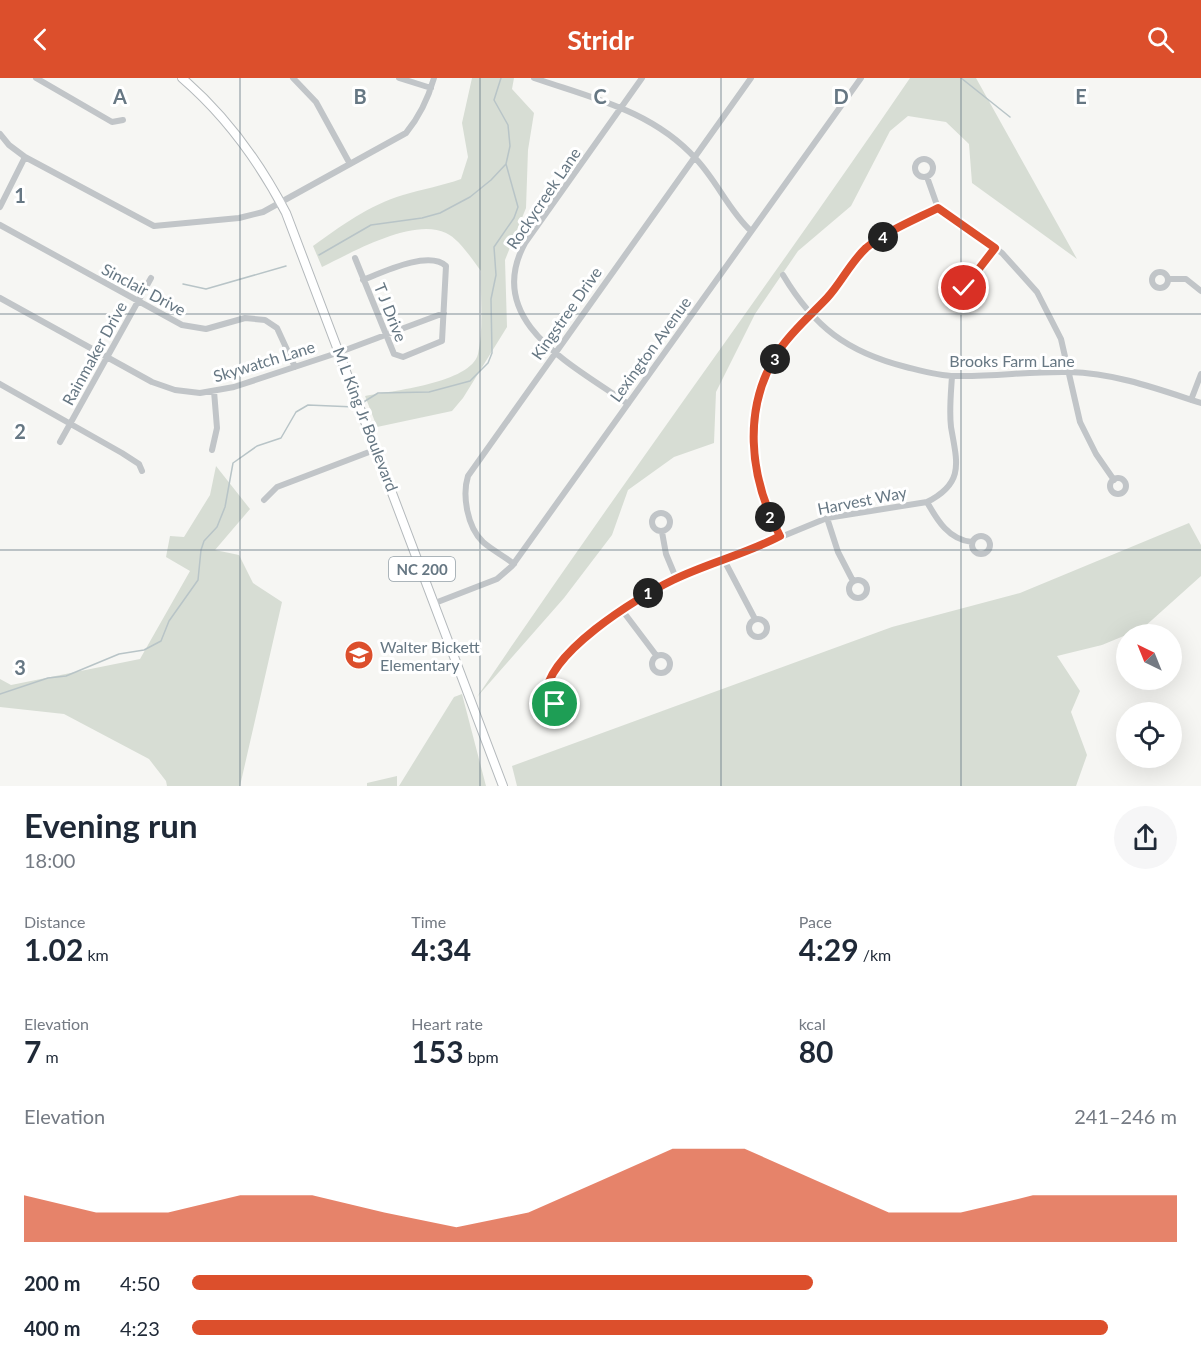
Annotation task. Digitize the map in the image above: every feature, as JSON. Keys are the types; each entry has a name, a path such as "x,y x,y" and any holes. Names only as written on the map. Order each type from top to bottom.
{"main road":[{"name":"M L King Jr Boulevard","path":"182,78 203,98 243,144 280,202 378,449 503,786"}],"street":[{"path":"36,78 112,122 123,120"},
{"path":"293,78 316,102 350,164"},
{"path":"399,78 431,88"},
{"path":"0,134 9,145 25,156 154,226 239,218 262,212 406,133 416,122 434,78"},
{"path":"536,78 602,99 644,119 695,157 752,231"},
{"name":"Rockycreek Lane","path":"628,404 555,352 526,325 515,291 517,257 642,78"},
{"name":"Kingstree Drive","path":"514,564 483,542 476,533 465,495 465,486 473,468 751,78"},
{"name":"Lexington Avenue","path":"435,603 497,579 514,564 861,78"},
{"path":"0,207 25,156"},
{"path":"927,177 938,208 995,248 1018,268 1037,292 1061,339 1080,422 1096,454 1114,480"},
{"path":"780,536 758,486 754,466 753,425 767,374 780,349 866,248 888,233 938,208"},
{"name":"Sinclair Drive","path":"0,225 138,301 195,329 206,330 244,318 265,320 277,328 294,367"},
{"path":"964,288 995,248"},
{"name":"T J Drive","path":"355,258 363,280 385,335 398,357 439,344 444,336 446,266 439,261 407,262 363,280"},
{"name":"Brooks Farm Lane","path":"783,275 801,304 811,315 851,347 894,364 952,376 1069,372 1101,374 1201,403"},
{"name":"Rainmaker Drive","path":"60,442 151,278"},
{"path":"1168,279 1186,279 1201,291"},
{"name":"Skywatch Lane","path":"0,298 152,382 175,390 200,393 214,391 340,352 444,313"},
{"path":"1191,400 1201,374"},
{"name":"Harvest Way","path":"546,698 545,687 560,663 602,624 676,578 827,518 927,502 948,488 956,473 958,459 950,413 952,376"},
{"path":"0,384 122,453 139,464 142,471"},
{"path":"212,450 217,428 214,391"},
{"path":"264,500 277,487 378,449"},
{"path":"927,502 949,533 972,542"},
{"path":"827,518 838,552 853,581"},
{"path":"662,531 666,554 676,578"},
{"path":"724,560 755,619"},
{"path":"622,610 656,656"}],"shaded area":[{"path":"472,78 514,78 512,89 534,113 528,150 526,208 505,260 507,327 463,398 452,411 377,427 365,396 446,379 472,364 478,354 481,334 481,271 456,240 446,233 432,229 400,233 382,239 322,267 313,246 379,204 461,179 468,157 462,123"},
{"path":"910,78 976,78 1077,259 972,183 969,144 946,122 908,116 890,131 851,206 798,251 755,314 716,392 714,443 674,457 628,490 612,535 564,598 477,697 584,541"},
{"path":"216,466 250,509 215,550 239,555 253,583 282,602 240,786 167,786 166,781 149,759 64,714 0,707 0,679 11,685 140,659 190,571 166,557 170,536 184,537 210,495"},
{"path":"1189,523 1201,545 1201,576 1147,624 1116,624 1116,639 1057,656 1080,691 1071,712 1087,755 1076,786 517,786 512,766 892,627 1020,593"},
{"path":"462,694 486,786 399,786 454,697"},
{"path":"397,776 397,786 367,786 367,783"}],"waterway":[{"path":"319,255 371,225 422,218 440,213 470,197 491,180 506,164 510,146 508,125 494,100 501,78"},
{"path":"961,78 1010,117"},
{"path":"362,403 378,393 429,392 470,381 488,363 492,353 491,299 496,275 494,247 514,218 518,207 506,164"},
{"path":"183,284 206,289 286,266"},
{"path":"0,694 48,678 66,676 119,654 144,650 161,641 169,621 198,580 201,550 204,541 217,527 225,507 233,463 257,446 281,438 296,412 308,405 355,407"}],"place":[{"name":"Walter Bickett Elementary","path":"359,655"}],"route":[{"path":"555,704 546,698 545,687 550,677 560,663 602,624 676,578 761,546 780,536 758,486 754,466 753,425 758,399 767,374 780,349 797,328 831,294 866,248 888,233 938,208 995,248 964,288"}]}
